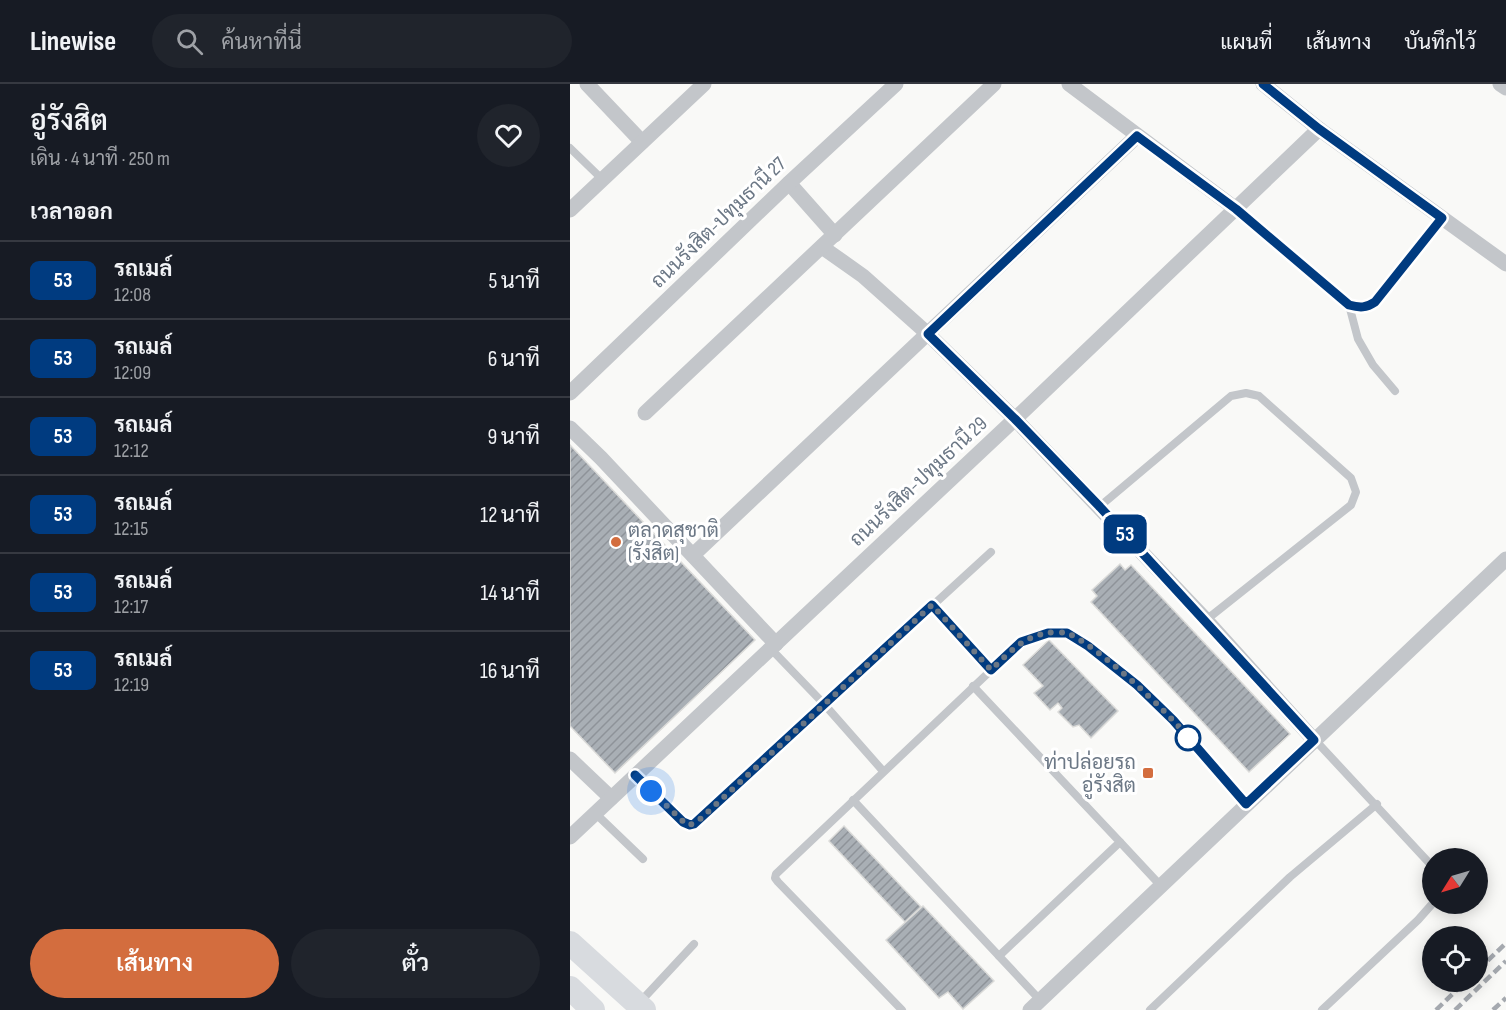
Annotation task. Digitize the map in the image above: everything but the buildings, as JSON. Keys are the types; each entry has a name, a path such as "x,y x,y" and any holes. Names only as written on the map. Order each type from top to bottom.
{"main road":[{"path":"570,942 641,1007"},
{"path":"570,988 593,1010"}],"street":[{"path":"587,84 642,142"},
{"path":"570,210 704,84"},
{"name":"ถนนรังสิต-ปทุมธานี 27","path":"570,393 896,84"},
{"path":"645,413 994,84"},
{"path":"1069,84 1236,209"},
{"path":"1263,84 1319,129 1506,264"},
{"path":"1500,84 1506,88"},
{"name":"ถนนรังสิต-ปทุมธานี 29","path":"570,837 1015,419 1319,129"},
{"path":"693,555 1137,136"},
{"path":"789,183 835,235"},
{"path":"822,247 863,276 928,334 1015,419 1206,620 1314,740"},
{"path":"570,428 693,555 773,646"},
{"path":"1035,1005 1506,559"},
{"path":"570,759 611,798"}],"lane":[{"path":"570,148 602,179"},
{"path":"1236,209 1349,305 1359,308 1367,307 1375,302 1442,218"},
{"path":"1349,305 1358,339 1373,364 1395,391"},
{"path":"1100,507 1231,396 1246,393 1259,396 1351,478 1356,492 1352,505 1206,620"},
{"path":"635,775 683,822 690,825 698,821 991,552"},
{"path":"932,605 991,670"},
{"path":"902,1010 775,878 778,871 1021,642 1048,633 1067,633 1088,646 1137,685 1173,720 1246,804"},
{"path":"773,646 883,771"},
{"path":"973,686 1161,886"},
{"path":"1314,740 1377,804 1422,855"},
{"path":"853,800 999,956 1035,1005"},
{"path":"1150,1010 1290,877 1377,804"},
{"path":"595,813 643,859"},
{"path":"999,956 1120,842"},
{"path":"1322,1010 1422,914"},
{"path":"641,1007 694,944"}],"railway":[{"path":"1488,960 1506,943"},
{"path":"1455,1010 1506,961"},
{"path":"1436,1010 1455,992"},
{"path":"1493,1010 1506,998"}],"bus line":[{"name":"53","path":"635,775 683,822 687,825 694,824 932,605 991,670 1021,642 1048,633 1067,633 1088,646 1137,685 1173,720 1246,804 1314,740 1100,507 928,334 1137,136 1236,209 1349,305 1359,308 1367,307 1375,302 1442,218 1319,129 1263,84"}],"place":[{"name":"ตลาดสุชาติ (รังสิต)","path":"616,542"},
{"name":"ท่าปล่อยรถ อู่รังสิต","path":"1148,773"}],"route":[{"path":"651,791 687,825 698,821 932,605 991,670 1021,642 1048,633 1067,633 1088,646 1137,685 1188,738"}]}
